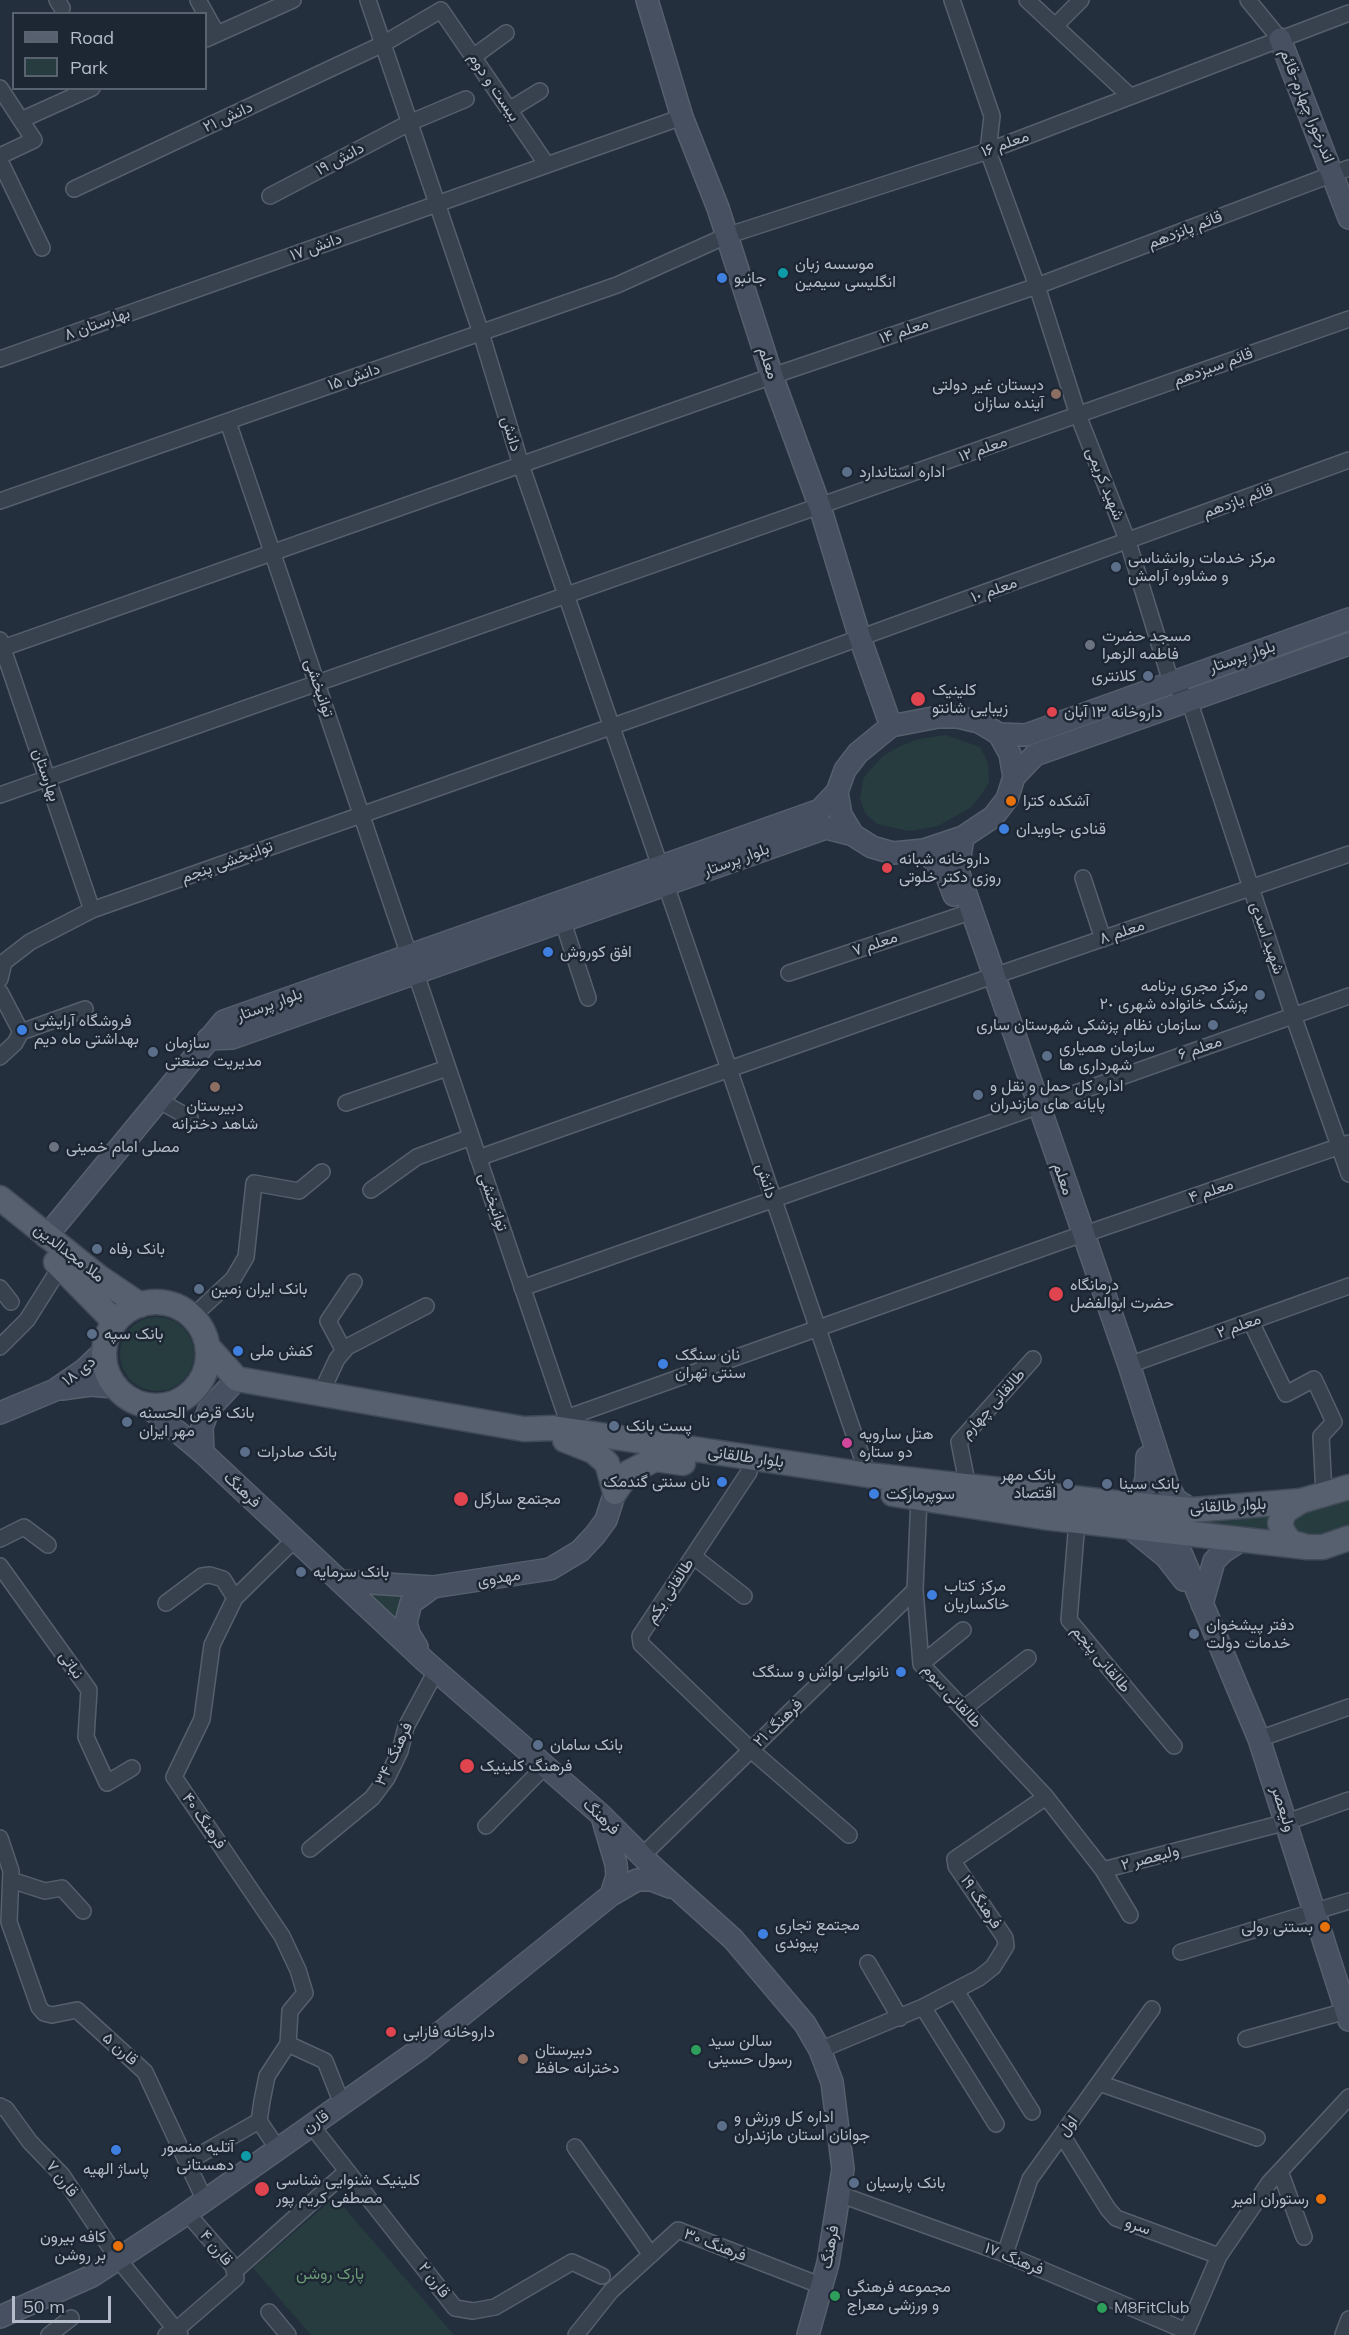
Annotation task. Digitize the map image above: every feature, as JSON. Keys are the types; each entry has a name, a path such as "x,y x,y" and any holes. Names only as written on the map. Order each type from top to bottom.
{"main road":[{"name":"معلم","path":"647,0 682,117 820,507 860,638 891,726"},
{"name":"اندرخورا چهارم-قائم","path":"1280,39 1341,171 1349,218"},
{"name":"بلوار پرستار","path":"999,734 1026,735 1349,619"},
{"name":"بلوار پرستار","path":"1014,777 1035,755 1349,644"},
{"path":"938,717 958,717 979,722 999,734 1010,754 1014,777 1006,799 993,817 963,837 924,850 893,853 872,848 852,835 841,815 837,792 844,770 858,753 891,726 938,717"},
{"name":"بلوار پرستار","path":"412,964 563,921 663,875 820,810 837,792"},
{"name":"بلوار پرستار","path":"158,1100 208,1039 232,1038 412,964 663,875 826,828 852,835"},
{"name":"معلم","path":"963,837 958,872 989,978 1078,1236 1161,1506"},
{"name":"معلم","path":"924,850 945,874 989,978"},
{"path":"46,1237 158,1100"},
{"name":"ملا مجدالدین","path":"0,1198 46,1237 140,1305"},
{"name":"ملا مجدالدین","path":"0,1212 61,1266 115,1322"},
{"name":"معلم","path":"1078,1236 1129,1365 1171,1492 1176,1500 1192,1510"},
{"path":"202,1454 202,1427 209,1409 237,1379 208,1347 204,1335 192,1317 178,1307 166,1303 140,1305 126,1311 115,1322 107,1336 103,1352 106,1370 114,1387 134,1402 147,1406 163,1406 179,1402 192,1392 205,1371 208,1347"},
{"name":"۱۸ دی","path":"0,1413 55,1390 84,1370 103,1352"},
{"name":"بلوار طالقانی","path":"237,1379 524,1429 569,1424 868,1475 968,1487 1127,1515 1171,1529 1240,1541 1323,1547 1349,1538"},
{"name":"۱۸ دی","path":"55,1390 90,1385 114,1387"},
{"name":"فرهنگ","path":"147,1406 295,1539 431,1666 600,1814 642,1857 733,1939 805,2024 820,2050 832,2082 843,2169 822,2286 808,2335"},
{"path":"524,1429 593,1450 607,1463 615,1492"},
{"path":"1147,1457 1146,1482 1127,1515 1166,1557 1202,1604"},
{"name":"بلوار طالقانی","path":"615,1492 628,1473 655,1459 1077,1521 1127,1515 1161,1506 1192,1510 1300,1501 1349,1487"},
{"name":"مهدوی","path":"340,1581 433,1587 550,1569 580,1551 595,1535 606,1520 615,1492"},
{"path":"1300,1501 1285,1511 1280,1522 1282,1532 1290,1542 1307,1547"},
{"path":"1161,1506 1171,1529"},
{"name":"ولیعصر","path":"1171,1529 1259,1739 1348,2015"},
{"path":"1202,1604 1214,1561 1240,1541"},
{"path":"431,1666 409,1634 406,1622 411,1603 433,1587"},
{"path":"600,1814 616,1864 617,1876 611,1894"},
{"name":"قارن","path":"0,2317 92,2276 205,2201 420,2049 611,1894 637,1880 652,1880 677,1889"}],"street":[{"name":"دانش","path":"368,0 481,333 521,465 565,597 663,875 772,1200 868,1475"},
{"path":"952,0 992,116 988,151"},
{"path":"1027,0 1130,96"},
{"path":"1055,26 1081,0"},
{"path":"1248,0 1280,39"},
{"path":"211,36 286,1"},
{"name":"دانش ٢١","path":"74,189 383,44 442,5"},
{"name":"بیست و دوم","path":"442,5 473,57 547,165"},
{"name":"معلم ۱۶","path":"617,285 726,236 988,151 1349,14"},
{"path":"473,57 506,33"},
{"path":"0,88 34,140 0,156"},
{"path":"21,120 88,90"},
{"path":"509,110 540,91"},
{"name":"دانش ١٩","path":"270,196 410,123 466,99"},
{"name":"دانش ۱۷","path":"195,290 682,117"},
{"name":"شهید کریمی","path":"988,151 1037,286 1078,415 1128,542 1171,682"},
{"path":"0,161 42,248"},
{"name":"قائم پانزدهم","path":"1037,286 1341,171"},
{"name":"دانش ۱۵","path":"0,501 617,285"},
{"name":"معلم ۱۴","path":"1,645 135,601 772,376 1037,286"},
{"name":"بهارستان ٨","path":"0,359 195,290"},
{"name":"قائم سیزدهم","path":"1078,415 1349,319"},
{"name":"معلم ١٢","path":"0,795 1078,415"},
{"name":"توانبخشی","path":"228,422 569,1424"},
{"name":"قائم یازدهم","path":"1128,542 1349,460"},
{"name":"معلم ١٠","path":"611,726 1128,542"},
{"name":"بهارستان","path":"1,645 92,910"},
{"path":"1171,682 1190,700"},
{"name":"شهید اسدی","path":"1190,700 1293,1016 1344,1145 1349,1174"},
{"name":"توانبخشی پنجم","path":"2,956 92,910 611,726"},
{"name":"معلم ۸","path":"478,1158 1349,854"},
{"path":"1083,878 1103,939"},
{"name":"معلم ٧","path":"789,973 961,915"},
{"path":"563,921 588,998"},
{"path":"0,979 2,956"},
{"path":"0,992 21,1032"},
{"name":"معلم ۶","path":"522,1288 1349,996"},
{"path":"0,1057 15,1043 21,1032 85,1009"},
{"path":"346,1103 447,1068"},
{"path":"158,1100 190,1118"},
{"path":"371,1190 417,1157 471,1137"},
{"name":"معلم ۴","path":"569,1424 706,1368 816,1328 1344,1145"},
{"path":"192,1317 233,1279 246,1257 254,1183 299,1191 322,1172"},
{"path":"0,1347 27,1320 61,1266"},
{"path":"344,1351 328,1322 354,1282"},
{"name":"معلم ٢","path":"1129,1365 1349,1286"},
{"path":"0,1288 11,1302"},
{"path":"321,1393 337,1359 344,1351 426,1306"},
{"path":"1251,1322 1286,1394 1314,1379 1334,1422 1321,1436 1324,1494"},
{"name":"طالقانی چهارم","path":"968,1487 959,1442 1033,1359"},
{"name":"طالقانی یکم","path":"748,1472 640,1636 641,1644 751,1750 849,1835"},
{"name":"طالقانی سوم","path":"919,1498 915,1590 921,1664 1046,1797"},
{"name":"طالقانی پنجم","path":"1077,1521 1069,1620 1174,1746"},
{"path":"0,1539 24,1527 48,1545"},
{"name":"فرهنگ ۴۰","path":"288,2044 290,2011 305,1993 298,1970 276,1926 174,1778 202,1719 212,1645 235,1598 295,1539"},
{"path":"693,1556 744,1596"},
{"name":"نباتی","path":"0,1566 89,1690 86,1737 107,1783 132,1767"},
{"path":"166,1602 202,1576 210,1575 223,1579 235,1598"},
{"name":"فرهنگ ۲۱","path":"642,1857 915,1590"},
{"path":"921,1664 963,1630"},
{"path":"963,1709 1028,1658"},
{"name":"فرهنگ ۳۴","path":"310,1849 372,1798 387,1778 400,1750 406,1727 431,1666"},
{"path":"1259,1739 1349,1707"},
{"path":"486,1826 545,1766"},
{"name":"ولیعصر ٢","path":"1046,1797 1103,1870 1287,1822 1349,1800"},
{"name":"فرهنگ ۱۹","path":"820,2050 923,2007 956,1990 993,1966 1006,1947 1005,1938 956,1866 955,1859 1046,1797"},
{"path":"0,1838 11,1871 7,1938"},
{"path":"1103,1870 1130,1915"},
{"path":"11,1880 45,1891 62,1888 83,1911"},
{"path":"1181,1952 1349,1902"},
{"name":"قارن ۵","path":"7,1938 39,2007 44,2013 52,2015 77,2010 145,2072 205,2201"},
{"path":"868,1963 900,2018"},
{"path":"956,1990 1032,2112"},
{"path":"923,2007 996,2124"},
{"name":"اول","path":"1005,2254 1030,2179 1152,2009"},
{"path":"1246,2039 1348,2015"},
{"path":"278,2149 259,2121 267,2076 288,2044 325,2061 342,2104"},
{"path":"1099,2083 1257,2138"},
{"path":"1185,2333 1219,2256 1280,2171 1349,2097"},
{"name":"قارن ٧","path":"0,2106 6,2109 30,2142 62,2175 118,2259 174,2334"},
{"path":"187,2162 259,2121"},
{"name":"قارن ٢","path":"311,2125 455,2307 473,2311 495,2307 572,2262 602,2276"},
{"name":"سرو","path":"1062,2135 1116,2218 1219,2256"},
{"path":"574,2147 651,2255"},
{"path":"236,2271 347,2171"},
{"path":"1280,2171 1304,2237"},
{"name":"فرهنگ ۱۷","path":"839,2194 1005,2254 1185,2333"},
{"name":"قارن ۴","path":"174,2334 234,2282 236,2271 187,2213"},
{"name":"فرهنگ ۳۰","path":"576,2335 611,2291 678,2230 822,2286"},
{"path":"269,2312 288,2335"},
{"path":"49,2335 71,2319"},
{"path":"1343,2335 1349,2319"}],"green space":[{"path":"946,735 980,747 988,763 989,782 982,794 970,808 938,826 909,831 877,824 865,813 860,799 863,779 883,756 900,746 919,739"},
{"path":"157,1317 178,1323 188,1333 194,1354 188,1375 178,1385 157,1391 136,1385 126,1375 120,1354 126,1333 136,1323"},
{"path":"1349,1492 1349,1533 1327,1540 1291,1534 1291,1513"},
{"path":"1266,1512 1275,1538 1190,1529 1187,1516"},
{"path":"352,1587 419,1591 403,1634"},
{"name":"پارک روشن","path":"335,2197 454,2335 311,2335 253,2268"}],"place":[{"name":"موسسه زبان انگلیسی سیمین","path":"783,273"},
{"name":"جانبو","path":"722,278"},
{"name":"دبستان غیر دولتی آینده سازان","path":"1056,394"},
{"name":"اداره استاندارد","path":"847,472"},
{"name":"مرکز خدمات روانشناسی و مشاوره آرامش","path":"1116,567"},
{"name":"مسجد حضرت فاطمه الزهرا","path":"1090,645"},
{"name":"کلانتری","path":"1148,676"},
{"name":"کلینیک زیبایی شانتو","path":"918,699"},
{"name":"داروخانه ١٣ آبان","path":"1052,712"},
{"name":"آشکده کترا","path":"1011,801"},
{"name":"قنادی جاویدان","path":"1004,829"},
{"name":"داروخانه شبانه روزی دکتر خلوتی","path":"887,868"},
{"name":"افق کوروش","path":"548,952"},
{"name":"مرکز مجری برنامه پزشک خانواده شهری ٢٠","path":"1260,995"},
{"name":"سازمان نظام پزشکی شهرستان ساری","path":"1213,1025"},
{"name":"فروشگاه آرایشی بهداشتی ماه دیم","path":"22,1030"},
{"name":"سازمان مدیریت صنعتی","path":"153,1052"},
{"name":"سازمان همیاری شهرداری ها","path":"1047,1056"},
{"name":"دبیرستان شاهد دخترانه","path":"215,1087"},
{"name":"اداره کل حمل و نقل و پایانه های مازندران","path":"978,1095"},
{"name":"مصلی امام خمینی","path":"54,1147"},
{"name":"بانک رفاه","path":"97,1249"},
{"name":"بانک ایران زمین","path":"199,1289"},
{"name":"درمانگاه حضرت ابوالفضل","path":"1056,1294"},
{"name":"بانک سپه","path":"92,1334"},
{"name":"کفش ملی","path":"238,1351"},
{"name":"نان سنگک سنتی تهران","path":"663,1364"},
{"name":"بانک قرض الحسنه مهر ایران","path":"127,1422"},
{"name":"پست بانک","path":"614,1426"},
{"name":"هتل سارویه دو ستاره","path":"847,1443"},
{"name":"بانک صادرات","path":"245,1452"},
{"name":"نان سنتی گندمک","path":"722,1482"},
{"name":"بانک مهر اقتصاد","path":"1068,1484"},
{"name":"بانک سینا","path":"1107,1484"},
{"name":"سوپرمارکت","path":"874,1494"},
{"name":"مجتمع سارگل","path":"461,1499"},
{"name":"بانک سرمایه","path":"301,1572"},
{"name":"مرکز کتاب خاکساریان","path":"932,1595"},
{"name":"دفتر پیشخوان خدمات دولت","path":"1194,1634"},
{"name":"نانوایی لواش و سنگک","path":"901,1672"},
{"name":"بانک سامان","path":"538,1745"},
{"name":"فرهنگ کلینیک","path":"467,1766"},
{"name":"بستنی رولی","path":"1325,1927"},
{"name":"مجتمع تجاری پیوندی","path":"763,1934"},
{"name":"داروخانه فارابی","path":"391,2032"},
{"name":"سالن سید رسول حسینی","path":"696,2050"},
{"name":"دبیرستان دخترانه حافظ","path":"523,2059"},
{"name":"اداره کل ورزش و جوانان استان مازندران","path":"722,2126"},
{"name":"پاساژ الهیه","path":"116,2150"},
{"name":"آتلیه منصور دهستانی","path":"246,2156"},
{"name":"بانک پارسیان","path":"854,2183"},
{"name":"کلینیک شنوایی شناسی مصطفی کریم پور","path":"262,2189"},
{"name":"رستوران امیر","path":"1321,2199"},
{"name":"کافه بیرون بر روشن","path":"118,2246"},
{"name":"مجموعه فرهنگی و ورزشی معراج","path":"835,2296"},
{"name":"M8FitClub","path":"1102,2308"}]}
